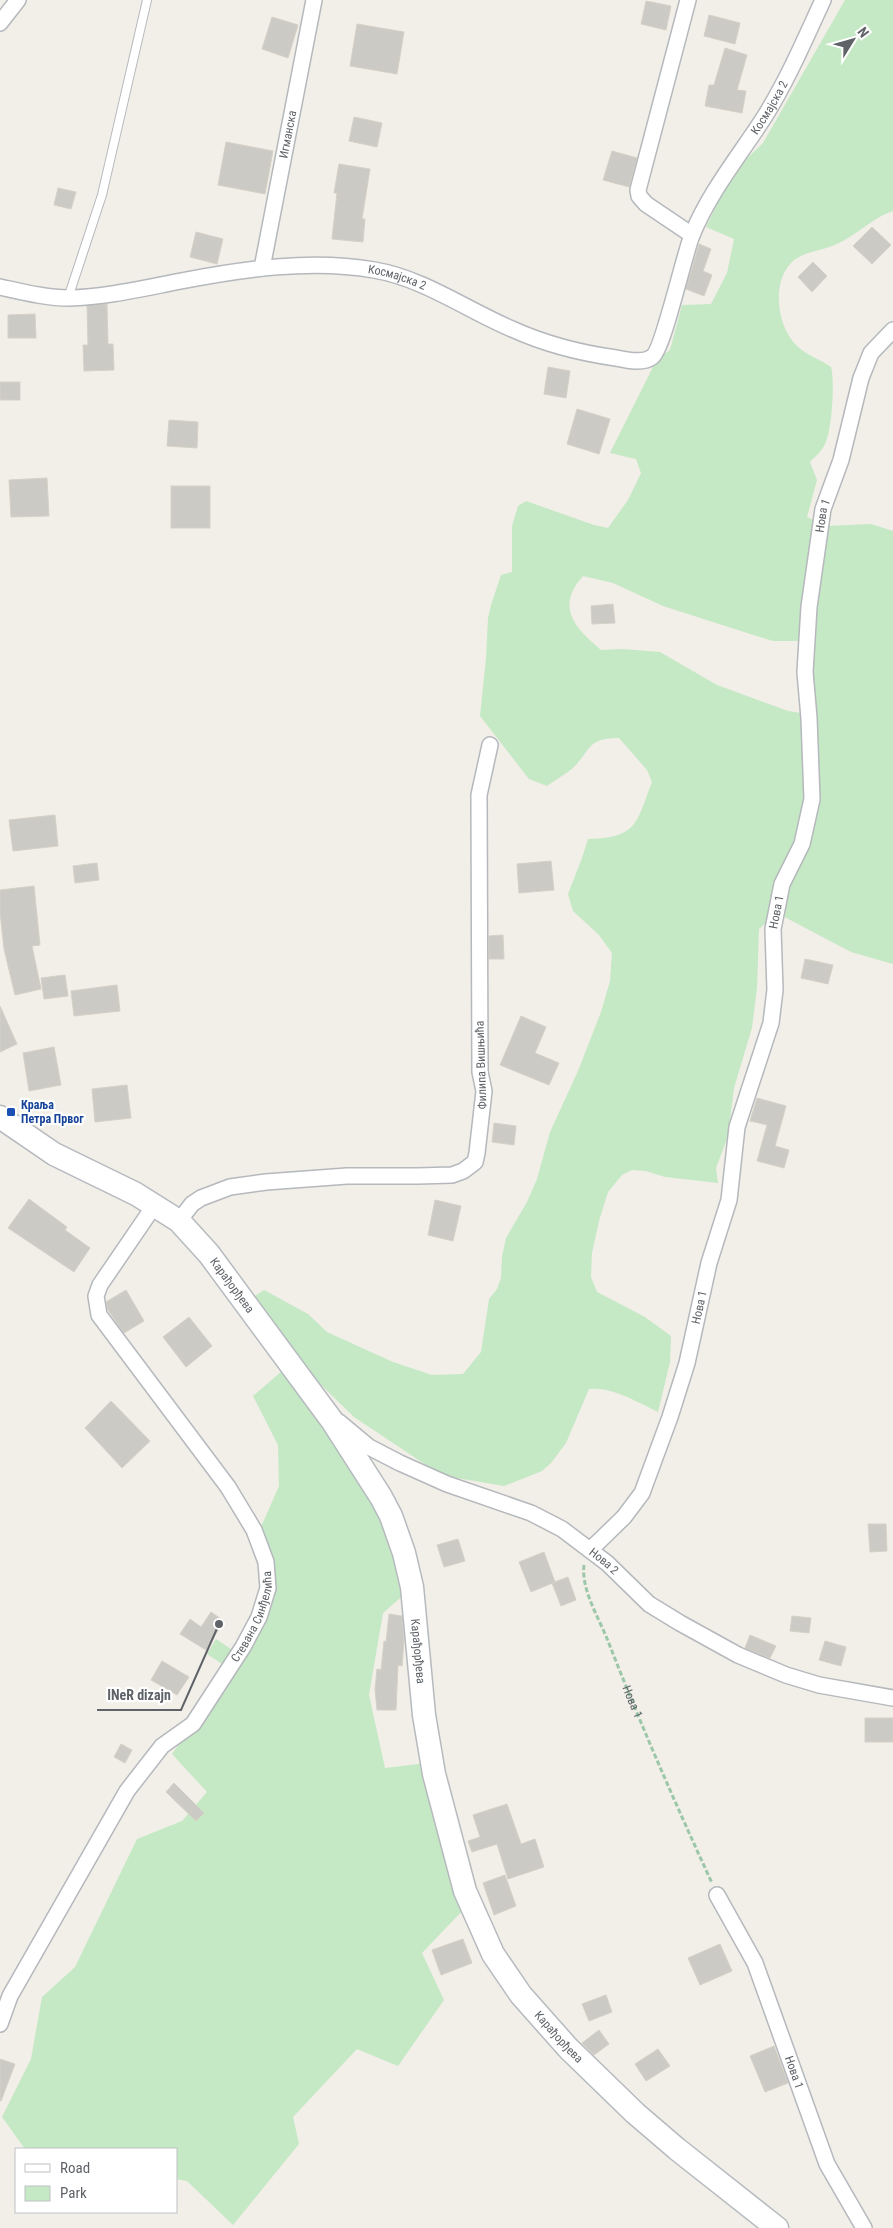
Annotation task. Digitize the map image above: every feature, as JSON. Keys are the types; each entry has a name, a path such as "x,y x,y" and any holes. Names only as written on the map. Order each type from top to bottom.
{"street":[{"path":"0,23 18,0"},
{"name":"Игманска","path":"262,268 314,0"},
{"path":"688,0 638,190 639,196 646,204 692,235"},
{"name":"Космајска 2","path":"0,287 48,297 68,298 108,295 184,280 262,268 328,266 375,270 416,283 512,330 545,342 602,356 643,361 654,356 660,346 692,235 720,180 765,116 778,93 799,54 823,0"},
{"name":"Нова 1","path":"590,1550 624,1517 642,1493 670,1417 687,1363 709,1263 729,1200 737,1127 771,1023 775,990 773,929 782,884 802,844 812,799 805,672 809,607 823,509 841,460 861,378 871,353 893,330"},
{"name":"Филипа Вишњића","path":"179,1221 192,1204 201,1198 230,1188 266,1182 347,1176 452,1175 470,1168 475,1162 481,1127 484,1091 480,1072 480,795 490,745"},
{"name":"Карађорђева","path":"0,1118 54,1154 128,1190 179,1221 209,1254 321,1405 381,1497 398,1532 412,1587 424,1715 438,1791 465,1891 493,1954 521,1995 568,2048 635,2113 677,2149 777,2228"},
{"name":"Стевана Синђелића","path":"0,2024 10,1996 127,1791 162,1746 193,1724 243,1647 259,1617 268,1588 266,1562 254,1530 228,1487 99,1315 96,1296 100,1285 154,1206"},
{"name":"Нова 2","path":"321,1405 369,1447 447,1484 531,1513 562,1529 590,1550 649,1604 738,1655 786,1675 819,1685 893,1698"},
{"name":"Нова 1","path":"717,1895 755,1963 827,2164 864,2228"}],"lane":[{"path":"68,298 102,195 147,0"}],"path":[{"name":"Нова 1","path":"590,1550 586,1557 583,1572 588,1592 662,1774 717,1895"}],"green space":[{"path":"845,0 893,0 893,211 878,218 837,244 801,256 791,263 781,282 779,306 785,329 791,339 802,350 831,367 832,374 832,406 827,438 824,447 810,462 817,480 807,517 826,526 871,524 893,531 893,964 851,952 777,913 759,929 757,988 752,1028 734,1088 728,1136 716,1168 718,1183 665,1177 646,1171 632,1170 622,1175 608,1192 592,1253 591,1277 597,1292 645,1317 671,1336 670,1362 658,1412 607,1390 589,1389 566,1443 551,1463 542,1471 504,1486 451,1477 429,1467 354,1417 317,1381 255,1296 264,1290 308,1314 327,1332 393,1362 432,1375 463,1374 481,1352 489,1299 497,1289 501,1278 502,1257 506,1238 527,1202 537,1179 550,1132 578,1071 601,1012 610,981 612,953 599,935 573,911 568,894 588,839 616,836 626,832 638,818 652,782 647,770 619,738 601,740 595,743 573,768 547,786 529,779 480,716 488,618 491,605 501,575 512,572 512,526 518,506 526,501 594,525 608,528 628,500 641,473 636,459 610,453 657,359 670,350 682,305 711,304 727,273 734,239 706,227 733,172 763,143","holes":["583,576 613,583 663,606 773,641 800,641 801,713 788,711 717,685 660,652 622,649 601,650 576,625 572,616 570,598"]},
{"path":"290,1364 373,1486 406,1593 383,1613 369,1695 385,1768 427,1763 466,1907 422,1953 444,2000 398,2066 357,2049 293,2117 299,2144 233,2225 187,2181 178,2179 178,2148 24,2148 2,2117 31,2059 42,1997 75,1967 137,1839 182,1821 207,1792 172,1754 180,1743 201,1727 267,1618 275,1584 272,1558 261,1527 279,1486 278,1445 253,1396"},
{"path":"216,1639 234,1651 225,1666 207,1654"}],"building":[{"path":"646,1 671,6 666,30 641,24"},
{"path":"709,15 740,23 735,44 704,36"},
{"path":"272,17 298,25 288,58 262,49"},
{"path":"357,24 404,32 397,74 350,66"},
{"path":"725,48 747,55 737,90 746,91 742,113 705,106 709,85 714,85"},
{"path":"354,117 382,123 377,147 349,141"},
{"path":"226,142 273,151 265,194 218,185"},
{"path":"612,151 637,158 629,187 603,180"},
{"path":"339,164 370,169 362,219 365,219 363,242 332,239 337,193 334,193"},
{"path":"58,188 76,192 71,209 54,205"},
{"path":"872,227 891,245 872,264 853,246"},
{"path":"196,232 223,239 217,264 190,257"},
{"path":"699,244 711,249 703,271 712,275 704,296 686,289"},
{"path":"813,262 827,276 812,292 798,277"},
{"path":"107,304 108,344 113,344 114,370 84,371 83,345 88,345 87,306"},
{"path":"35,314 36,338 8,338 8,315"},
{"path":"548,367 570,371 566,398 544,394"},
{"path":"0,382 20,382 20,400 0,400"},
{"path":"577,409 610,419 599,454 567,444"},
{"path":"169,420 198,422 197,448 167,446"},
{"path":"47,478 49,516 11,517 9,480"},
{"path":"171,486 210,486 210,528 171,528"},
{"path":"613,604 615,623 592,624 591,606"},
{"path":"55,815 58,846 13,851 9,820"},
{"path":"551,861 554,890 519,893 517,864"},
{"path":"97,863 99,880 75,883 73,866"},
{"path":"34,886 40,945 32,946 41,989 15,995 4,949 0,890"},
{"path":"503,935 504,959 489,959 489,936"},
{"path":"805,959 833,965 828,984 801,978"},
{"path":"65,975 68,996 44,999 41,978"},
{"path":"117,985 120,1011 74,1016 71,991"},
{"path":"0,1006 17,1044 0,1052"},
{"path":"521,1016 546,1027 535,1053 559,1063 549,1085 500,1065"},
{"path":"54,1047 61,1085 29,1091 23,1053"},
{"path":"127,1085 131,1118 95,1122 92,1089"},
{"path":"757,1098 786,1106 775,1146 789,1150 784,1168 757,1161 767,1125 750,1121"},
{"path":"494,1123 516,1126 514,1145 492,1142"},
{"path":"29,1199 67,1227 65,1230 90,1248 74,1272 8,1228"},
{"path":"435,1200 461,1206 453,1241 428,1235"},
{"path":"126,1290 144,1321 124,1333 108,1310 106,1302"},
{"path":"189,1317 212,1346 186,1367 163,1337"},
{"path":"111,1401 150,1441 122,1468 85,1428"},
{"path":"868,1524 886,1524 887,1551 870,1552"},
{"path":"458,1539 465,1561 444,1567 437,1545"},
{"path":"544,1552 555,1582 531,1592 519,1562"},
{"path":"568,1577 576,1600 561,1606 552,1583"},
{"path":"211,1612 224,1621 206,1650 180,1634 190,1619 201,1627"},
{"path":"389,1614 402,1616 404,1639 402,1666 398,1665 396,1710 377,1710 375,1689 377,1669 381,1670"},
{"path":"792,1616 811,1618 809,1633 790,1631"},
{"path":"750,1635 776,1646 770,1658 745,1648"},
{"path":"825,1641 846,1647 841,1666 819,1660"},
{"path":"162,1661 189,1677 177,1695 151,1680"},
{"path":"865,1718 893,1718 893,1742 865,1742"},
{"path":"121,1744 132,1750 125,1763 114,1757"},
{"path":"174,1783 204,1813 196,1821 166,1792"},
{"path":"507,1804 521,1844 535,1839 544,1867 508,1879 497,1844 472,1852 468,1841 480,1837 473,1815"},
{"path":"505,1875 516,1906 494,1915 483,1883"},
{"path":"463,1939 472,1963 441,1975 432,1950"},
{"path":"720,1944 732,1971 700,1985 688,1958"},
{"path":"606,1995 612,2012 589,2021 582,2004"},
{"path":"599,2030 609,2044 594,2055 582,2043"},
{"path":"774,2046 788,2083 765,2092 750,2056"},
{"path":"658,2049 670,2066 646,2081 635,2064"},
{"path":"0,2059 15,2064 1,2101 0,2101"}],"place":[{"name":"Краља Петра Првог","path":"11,1112"},
{"name":"INeR dizajn","path":"219,1624"}]}
